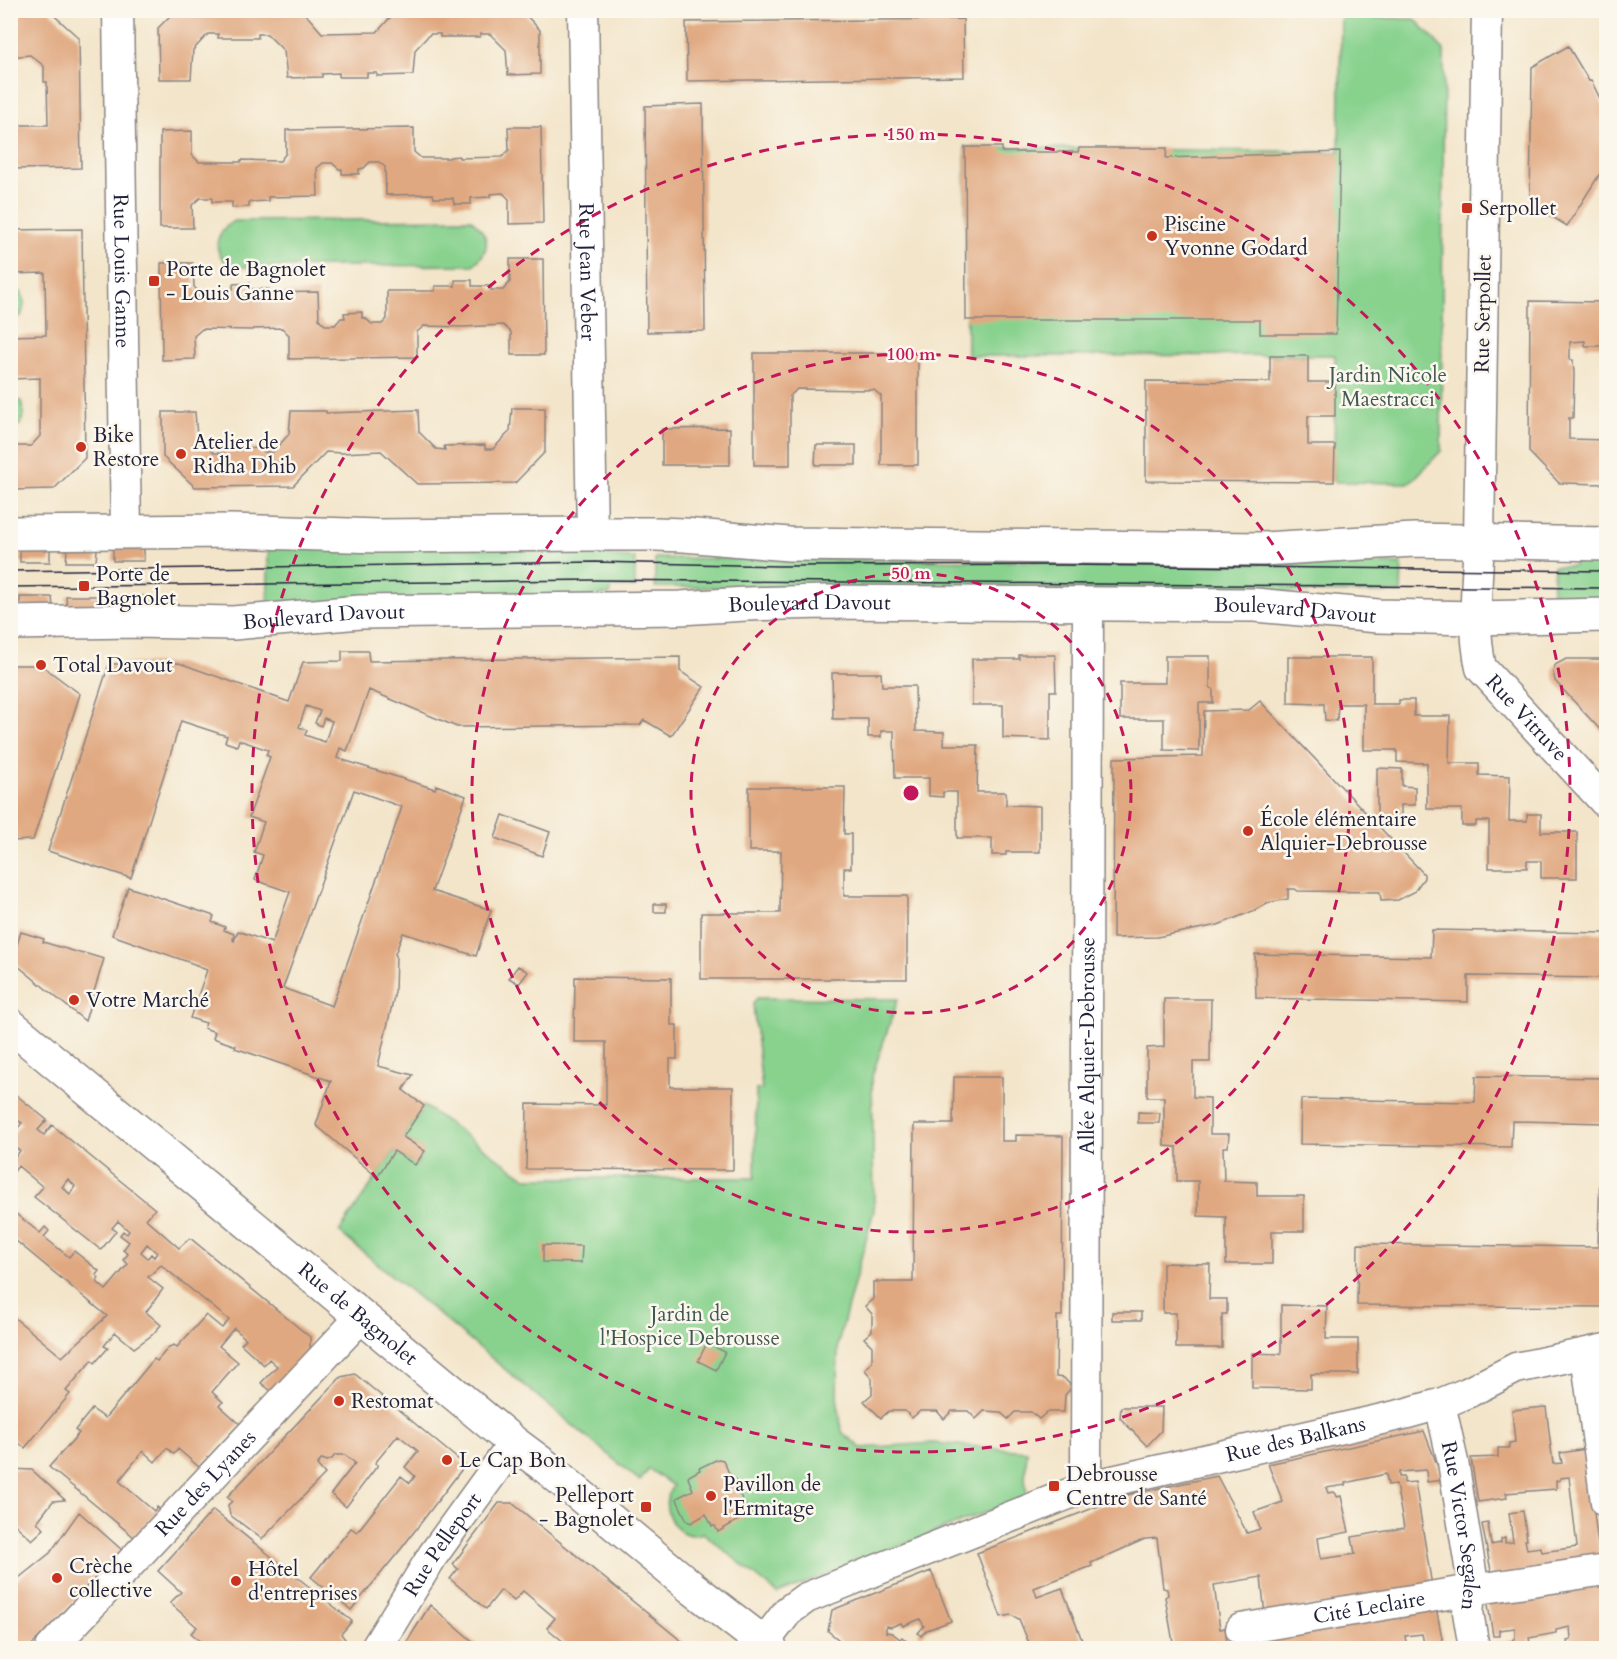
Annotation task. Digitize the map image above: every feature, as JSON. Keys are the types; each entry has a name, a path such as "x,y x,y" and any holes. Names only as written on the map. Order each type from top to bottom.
{"main road":[{"path":"10,533 231,531 378,536 684,535 789,544 1262,549 1414,540 1606,544"},
{"name":"Boulevard Davout","path":"10,623 134,621 232,623 360,612 680,608 825,602 1255,605 1378,616 1476,618 1606,615"},
{"name":"Rue de Bagnolet","path":"10,1024 514,1443 765,1647"}],"street":[{"name":"Rue Louis Ganne","path":"118,10 126,532"},
{"name":"Rue Jean Veber","path":"583,10 592,534"},
{"name":"Rue Serpollet","path":"1476,618 1487,10"},
{"name":"Allée Alquier-Debrousse","path":"1086,1487 1088,605"},
{"name":"Rue Vitruve","path":"1476,618 1477,650 1481,668 1606,803"},
{"name":"Rue des Lyanes","path":"51,1648 362,1316"},
{"name":"Rue des Balkans","path":"765,1647 788,1611 806,1598 1086,1487 1404,1414 1440,1404 1467,1393 1516,1368 1596,1351"},
{"path":"1596,1351 1606,1502"},
{"name":"Rue Victor Segalen","path":"1440,1404 1453,1462 1472,1578 1468,1612 1474,1648"},
{"name":"Rue Pelleport","path":"376,1648 433,1555 514,1443"},
{"name":"Cité Leclaire","path":"1241,1629 1606,1570"}],"green space":[{"name":"Piscine Yvonne Godard","path":"1341,17 1415,19 1444,50 1441,451 1410,483 1334,482 1335,355 967,356 965,147 1339,152"},
{"path":"471,219 482,230 486,242 484,253 473,265 233,267 221,256 217,244 222,232 234,221"},
{"path":"11,289 21,292 24,304 21,316 11,320"},
{"path":"10,398 21,401 24,414 20,425 10,428"},
{"path":"268,546 610,549 610,557 635,558 635,587 611,587 610,595 268,606"},
{"path":"655,558 1402,564 1401,593 655,587"},
{"path":"1576,559 1606,560 1606,601 1575,602 1575,595 1552,594 1554,566 1574,566"},
{"name":"Jardin de l'Hospice Debrousse","path":"757,998 898,999 872,1076 874,1210 838,1343 837,1397 842,1432 861,1448 933,1443 1027,1451 1025,1478 1027,1496 778,1594 703,1533 689,1535 675,1526 667,1511 668,1494 673,1486 649,1469 640,1481 339,1232 394,1151 416,1165 424,1151 403,1137 424,1106 526,1178 755,1178 756,1090 762,1089 753,1004"}],"building":[{"path":"48,10 79,38 81,168 10,169 10,125 48,125 47,82 44,82 44,66 30,55 10,57 10,13"},
{"path":"176,10 300,10 322,33 377,32 397,10 521,10 540,30 540,74 508,75 506,50 490,34 480,34 480,37 440,37 440,34 430,34 415,50 413,75 377,76 377,73 367,73 367,77 339,77 339,73 322,74 322,77 287,78 284,51 267,34 258,34 258,38 218,38 218,34 208,34 193,50 191,79 159,79 158,28"},
{"path":"963,19 964,77 687,81 686,22"},
{"path":"1568,46 1589,81 1591,80 1606,111 1606,164 1567,226 1530,203 1532,67"},
{"path":"703,104 705,331 647,332 645,106"},
{"path":"508,127 541,127 543,223 509,224 509,199 503,193 490,194 490,197 471,198 471,204 454,204 453,198 434,198 433,194 386,195 385,167 379,162 370,162 364,168 359,169 359,174 342,174 342,169 332,163 323,163 317,168 318,196 268,197 268,201 249,202 249,207 232,208 232,202 212,202 212,198 200,198 192,205 193,228 160,228 160,132 192,131 192,155 199,162 241,162 241,160 280,161 286,153 286,130 414,128 414,152 421,158 502,157 509,150"},
{"name":"Piscine Yvonne Godard","path":"965,147 1002,147 1002,152 1078,152 1079,148 1167,148 1166,158 1340,152 1336,334 1260,334 1260,320 966,320"},
{"path":"82,229 85,458 54,489 10,490 10,446 31,446 40,436 40,378 10,379 10,336 46,335 45,273 10,274 10,230"},
{"path":"510,259 543,259 544,355 511,355 511,332 503,325 424,326 417,332 417,357 289,359 289,335 282,328 202,329 194,336 195,359 162,360 161,263 193,263 194,287 201,294 213,294 214,290 233,289 233,284 250,283 250,289 269,289 270,293 318,292 319,319 325,325 335,325 341,318 345,318 344,313 362,312 362,318 372,324 382,324 387,319 387,291 435,291 435,286 455,286 455,280 472,280 472,286 491,286 491,290 503,290 510,282"},
{"path":"1530,301 1606,302 1606,346 1585,346 1585,341 1570,342 1570,360 1573,360 1574,374 1573,418 1569,418 1569,439 1606,440 1606,484 1559,483 1529,452"},
{"path":"754,353 918,353 918,465 881,465 881,396 874,390 797,389 790,396 790,465 754,465"},
{"path":"1270,356 1308,356 1308,382 1335,382 1335,416 1308,416 1308,445 1335,445 1334,482 1146,481 1146,381 1270,382"},
{"path":"512,408 545,408 545,452 515,483 417,484 381,451 326,452 293,486 195,487 163,457 163,412 195,412 197,436 214,453 224,453 224,449 263,448 264,452 273,452 289,434 291,411 326,411 326,413 418,410 419,432 436,449 445,450 444,446 485,445 485,449 493,449 510,431"},
{"path":"730,428 730,465 662,465 662,429"},
{"path":"816,445 856,445 856,465 815,465"},
{"path":"113,548 144,548 144,561 113,561"},
{"path":"20,549 50,549 50,562 20,562"},
{"path":"67,549 97,549 96,562 66,562"},
{"path":"66,596 97,596 97,608 67,609"},
{"path":"113,596 145,596 145,608 113,608"},
{"path":"20,597 52,597 53,608 20,609"},
{"path":"342,651 368,651 369,661 680,657 680,671 704,687 671,736 644,720 640,725 457,727 369,690 347,751 340,748 337,758 435,789 436,785 466,796 432,891 491,910 476,956 403,933 395,954 395,992 378,1066 413,1075 403,1090 424,1106 403,1137 425,1151 415,1165 394,1151 377,1177 316,1125 331,1081 235,1048 236,1046 213,1038 215,1032 204,1028 206,1023 190,1018 207,970 112,935 128,887 214,916 212,922 225,927 224,930 234,934 234,941 238,931 272,943 290,892 255,880 263,855 254,852 264,822 249,817 270,757 266,755 268,750 239,740 237,746 225,742 227,736 181,721 131,878 48,851 109,664 179,663 289,702 303,662 342,661","holes":["306,706 320,711 315,723 321,726 324,718 332,721 325,742 305,735 307,730 299,727","354,790 402,807 332,1006 283,988"]},
{"path":"1019,655 1055,655 1056,691 1050,691 1050,740 1003,738 1003,705 972,705 972,659 1019,659"},
{"path":"1165,656 1210,656 1210,688 1213,689 1213,703 1199,703 1199,751 1164,750 1164,719 1120,719 1120,683 1165,683"},
{"path":"1288,657 1372,657 1372,704 1399,704 1399,700 1414,700 1414,716 1450,716 1449,763 1479,763 1479,775 1510,776 1509,821 1527,821 1527,814 1541,814 1541,832 1577,832 1577,878 1541,878 1541,861 1527,861 1527,868 1489,868 1489,821 1476,821 1476,826 1462,826 1462,809 1427,809 1427,763 1397,762 1397,750 1364,750 1364,704 1338,704 1337,721 1325,720 1324,704 1288,703"},
{"path":"1566,659 1606,659 1606,736 1555,681 1553,671 1555,665"},
{"path":"10,665 41,665 80,694 33,840 10,841"},
{"path":"832,673 881,673 882,686 915,686 916,731 944,732 944,745 978,745 977,792 1006,792 1006,805 1040,806 1040,852 1006,852 1006,855 992,855 992,838 957,838 957,792 943,792 943,797 929,796 929,778 895,778 894,731 881,731 881,737 868,737 868,719 833,719"},
{"name":"École élémentaire Alquier-Debrousse","path":"1260,701 1424,874 1424,878 1414,892 1398,900 1381,901 1380,892 1288,889 1288,899 1267,903 1218,925 1157,937 1113,938 1114,758 1203,756 1204,711 1249,710"},
{"path":"1377,768 1402,769 1402,786 1415,787 1415,805 1401,805 1401,822 1377,822"},
{"path":"749,787 845,787 844,834 851,834 851,868 844,868 844,896 907,896 907,979 701,979 701,913 780,913 781,851 749,851"},
{"path":"503,815 550,832 542,856 495,838"},
{"path":"654,904 666,904 666,912 654,912"},
{"path":"1432,930 1606,933 1606,978 1468,976 1468,1002 1256,998 1255,954 1431,957"},
{"path":"21,932 44,939 43,942 104,959 85,1021 12,961"},
{"path":"518,966 528,972 519,984 509,978"},
{"path":"575,977 671,978 671,1025 677,1025 677,1059 670,1059 670,1087 733,1087 733,1170 526,1169 527,1104 606,1105 606,1042 574,1042"},
{"path":"1164,999 1211,999 1210,1062 1193,1062 1193,1097 1210,1098 1210,1134 1229,1134 1228,1147 1223,1147 1224,1181 1257,1182 1257,1196 1304,1196 1304,1231 1272,1231 1272,1264 1226,1264 1226,1217 1198,1216 1198,1181 1177,1181 1177,1147 1164,1146 1164,1097 1147,1097 1147,1048 1164,1047"},
{"path":"1476,1076 1606,1078 1606,1123 1512,1121 1511,1147 1300,1144 1301,1099 1475,1102"},
{"path":"954,1077 1002,1077 1002,1141 1016,1141 1016,1135 1063,1136 1062,1316 1057,1316 1056,1377 1064,1378 1072,1387 1065,1395 1064,1412 1047,1412 1039,1419 1031,1412 1015,1412 1008,1419 1000,1412 984,1411 976,1419 968,1411 952,1411 944,1419 937,1411 920,1411 912,1418 905,1411 889,1411 881,1418 864,1401 872,1394 872,1378 865,1370 872,1362 872,1346 864,1338 872,1331 872,1314 865,1306 873,1299 873,1282 913,1282 914,1124 953,1124"},
{"path":"10,1090 47,1120 38,1130 44,1135 52,1125 155,1209 146,1219 179,1248 190,1238 310,1337 310,1350 271,1391 261,1383 277,1366 269,1359 264,1365 241,1344 246,1339 234,1328 219,1346 238,1362 212,1392 223,1402 219,1405 240,1424 199,1467 178,1449 174,1454 167,1448 155,1462 143,1451 119,1481 154,1511 157,1507 160,1510 134,1537 49,1467 79,1433 75,1430 92,1409 105,1418 154,1359 157,1361 169,1347 174,1345 177,1347 206,1315 222,1328 229,1320 161,1265 148,1277 163,1289 146,1312 161,1325 134,1348 115,1332 104,1346 108,1348 95,1363 92,1360 66,1391 70,1394 25,1448 10,1436 10,1314 62,1357 107,1316 10,1236 10,1209 40,1233 45,1227 49,1231 44,1237 69,1257 74,1251 99,1271 96,1275 99,1278 97,1282 106,1290 128,1264 123,1260 128,1254 123,1250 129,1242 120,1235 123,1231 127,1234 129,1231 118,1221 112,1228 116,1231 101,1250 34,1197 43,1187 18,1166 13,1173 10,1171 10,1163 20,1151 10,1144 10,1137 22,1123 15,1119 10,1124","holes":["68,1179 75,1186 70,1194 62,1187","147,1244 157,1253 154,1257 151,1254 148,1258 141,1252"]},
{"path":"1138,1112 1160,1113 1159,1123 1138,1123"},
{"path":"1600,1170 1606,1170 1606,1307 1357,1305 1358,1244 1598,1247"},
{"path":"543,1245 582,1246 581,1263 543,1262"},
{"path":"1163,1263 1210,1264 1209,1299 1227,1299 1227,1314 1222,1314 1222,1348 1176,1348 1176,1313 1163,1313"},
{"path":"1281,1305 1327,1306 1326,1339 1358,1339 1358,1374 1311,1374 1311,1389 1252,1388 1252,1353 1281,1354"},
{"path":"1112,1312 1141,1312 1141,1320 1112,1320"},
{"path":"707,1343 725,1352 716,1370 698,1361"},
{"path":"355,1374 465,1465 351,1610 311,1577 351,1528 357,1532 401,1476 410,1483 415,1476 405,1467 418,1451 398,1435 375,1463 378,1465 346,1507 331,1494 355,1463 345,1455 335,1455 327,1461 322,1459 317,1465 325,1474 262,1539 230,1515 228,1505 232,1501 227,1497 341,1377"},
{"path":"1121,1407 1162,1407 1161,1431 1147,1446 1120,1418"},
{"path":"1546,1407 1553,1464 1562,1463 1560,1453 1586,1449 1600,1561 1492,1576 1482,1524 1488,1523 1491,1545 1501,1543 1501,1539 1505,1538 1505,1543 1513,1542 1509,1513 1523,1511 1527,1549 1541,1547 1542,1552 1577,1547 1569,1477 1556,1481 1556,1489 1506,1493 1507,1498 1478,1502 1471,1458 1498,1457 1498,1448 1509,1448 1509,1443 1515,1442 1512,1410"},
{"path":"1424,1431 1443,1480 1427,1482 1426,1470 1399,1472 1399,1477 1404,1477 1404,1483 1415,1482 1432,1586 1265,1615 1261,1577 1214,1585 1220,1629 1225,1628 1227,1642 1436,1607 1444,1648 1425,1648 1422,1634 1405,1636 1407,1648 1174,1648 1165,1597 1168,1595 1167,1589 1163,1588 1157,1538 1145,1539 1091,1563 1092,1566 1034,1588 1037,1597 1062,1588 1085,1648 1031,1648 1019,1619 1011,1615 1001,1617 977,1553 1127,1495 1217,1476 1247,1533 1260,1529 1254,1512 1283,1502 1268,1464","holes":["1386,1474 1388,1485 1396,1484 1404,1528 1352,1537 1355,1554 1321,1559 1318,1538 1349,1532 1341,1496 1337,1497 1334,1492 1328,1493 1326,1488"]},
{"name":"Pavillon de l'Ermitage","path":"718,1459 723,1460 729,1473 735,1479 747,1515 718,1532 706,1514 691,1523 687,1521 677,1498 693,1490 689,1476 700,1470 699,1468"},
{"path":"10,1469 32,1470 65,1500 53,1501 37,1522 44,1529 32,1540 10,1520"},
{"path":"499,1503 512,1503 690,1648 571,1648 547,1628 555,1618 523,1591 514,1601 501,1590 486,1609 450,1579 458,1569 453,1564"},
{"name":"Hôtel d'entreprises","path":"213,1510 352,1621 341,1634 345,1639 339,1648 208,1648 191,1633 197,1627 170,1603 181,1592 158,1571"},
{"name":"Crèche collective","path":"79,1512 122,1550 29,1648 10,1648 10,1621 17,1613 10,1608 10,1585 50,1553"},
{"path":"931,1571 951,1621 927,1630 921,1636 918,1633 924,1626 920,1619 903,1626 901,1623 891,1627 886,1626 886,1632 900,1639 902,1637 914,1648 849,1648 828,1631 832,1610"},
{"path":"1603,1581 1606,1606 1606,1648 1568,1648 1567,1640 1571,1639 1570,1627 1556,1630 1556,1633 1529,1638 1531,1648 1495,1648 1495,1643 1512,1641 1515,1637 1515,1628 1499,1630 1499,1636 1493,1636 1487,1598"},
{"path":"430,1605 469,1638 481,1648 403,1648"}],"tram line":[{"path":"10,571 595,562 779,566 1065,565 1606,571"},
{"path":"10,587 595,580 1606,588"}],"place":[{"name":"Serpollet","path":"1467,208"},
{"name":"Piscine Yvonne Godard","path":"1152,236"},
{"name":"Porte de Bagnolet - Louis Ganne","path":"154,281"},
{"name":"Bike Restore","path":"81,447"},
{"name":"Atelier de Ridha Dhib","path":"181,454"},
{"name":"Porte de Bagnolet","path":"84,586"},
{"name":"Total Davout","path":"41,665"},
{"name":"École élémentaire Alquier-Debrousse","path":"1248,831"},
{"name":"Votre Marché","path":"74,1000"},
{"name":"Restomat","path":"339,1401"},
{"name":"Le Cap Bon","path":"447,1460"},
{"name":"Debrousse Centre de Santé","path":"1054,1486"},
{"name":"Pavillon de l'Ermitage","path":"711,1496"},
{"name":"Pelleport - Bagnolet","path":"646,1507"},
{"name":"Crèche collective","path":"57,1578"},
{"name":"Hôtel d'entreprises","path":"236,1581"}],"park label":[{"name":"Jardin Nicole Maestracci","path":"1388,387"}]}
